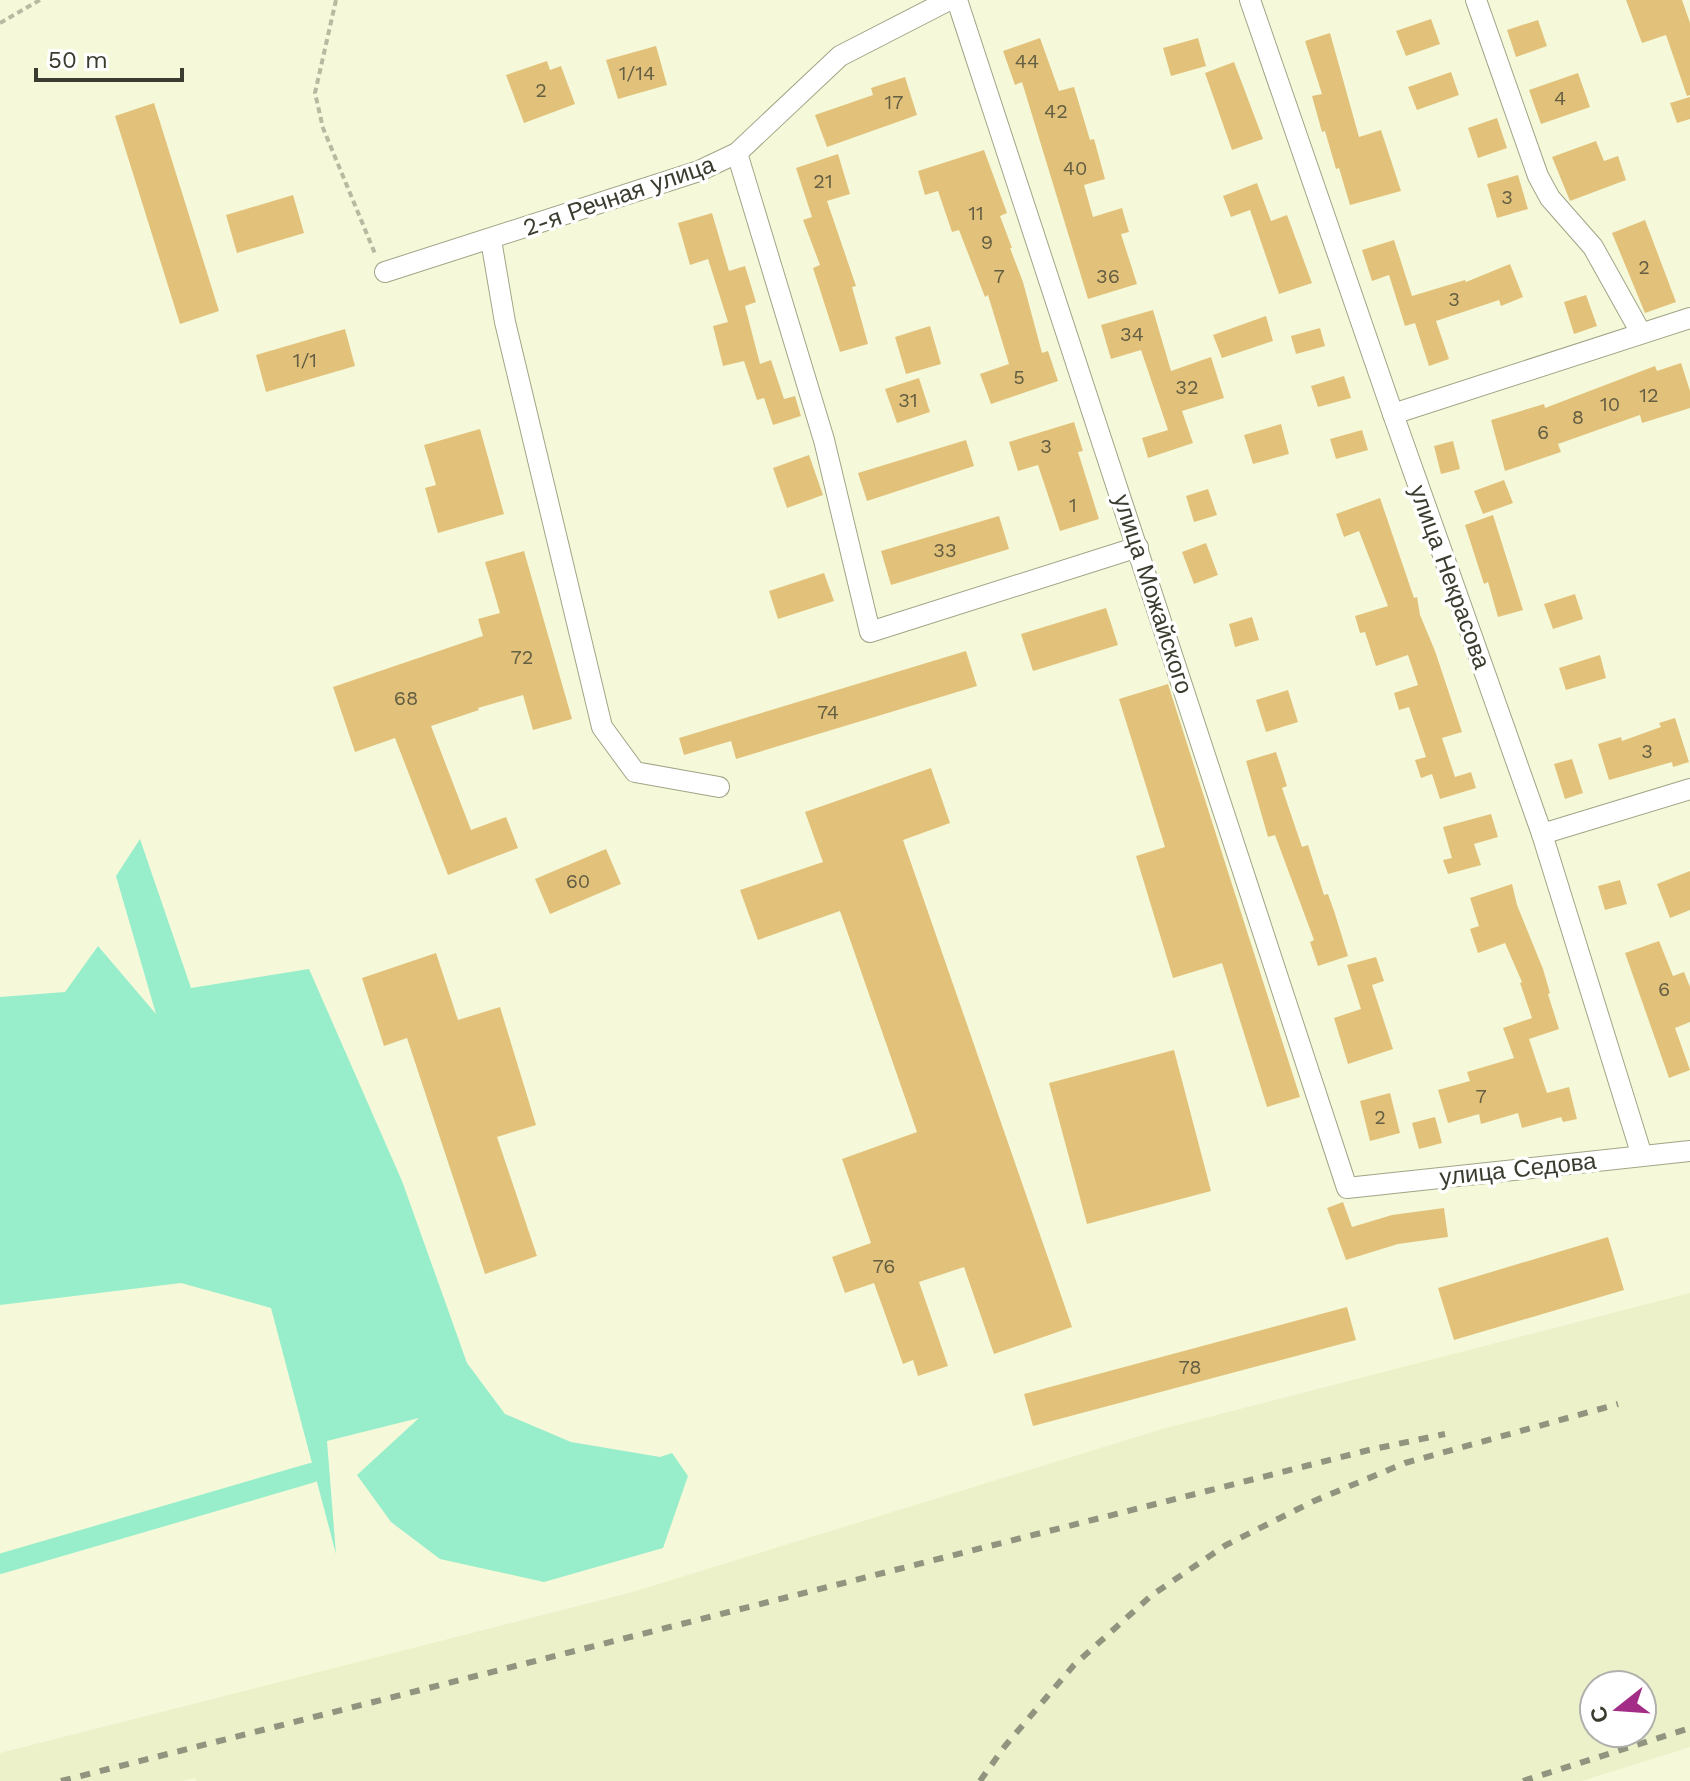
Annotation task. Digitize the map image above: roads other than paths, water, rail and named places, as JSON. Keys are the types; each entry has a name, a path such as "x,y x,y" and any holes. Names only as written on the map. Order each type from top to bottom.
{"street":[{"name":"2-я Речная улица","path":"385,272 699,171 737,153 840,56 949,0"},
{"name":"улица Можайского","path":"957,0 1347,1188"},
{"name":"улица Некрасова","path":"1250,0 1542,834 1642,1156"},
{"path":"1476,0 1538,176 1550,198 1593,247 1641,333"},
{"path":"737,153 824,440 870,632 1138,547"},
{"path":"491,240 505,322 602,727 635,772 719,787"},
{"path":"1393,414 1690,318"},
{"path":"1542,834 1690,789"},
{"name":"улица Седова","path":"1347,1188 1690,1151"}],"waterway":[{"path":"0,1564 311,1473"}],"railway":[{"path":"980,1781 1005,1746 1074,1665 1152,1595 1226,1545 1314,1501 1405,1463 1618,1404"},
{"path":"61,1781 1369,1450 1445,1434"},
{"path":"1523,1781 1690,1728"}]}
